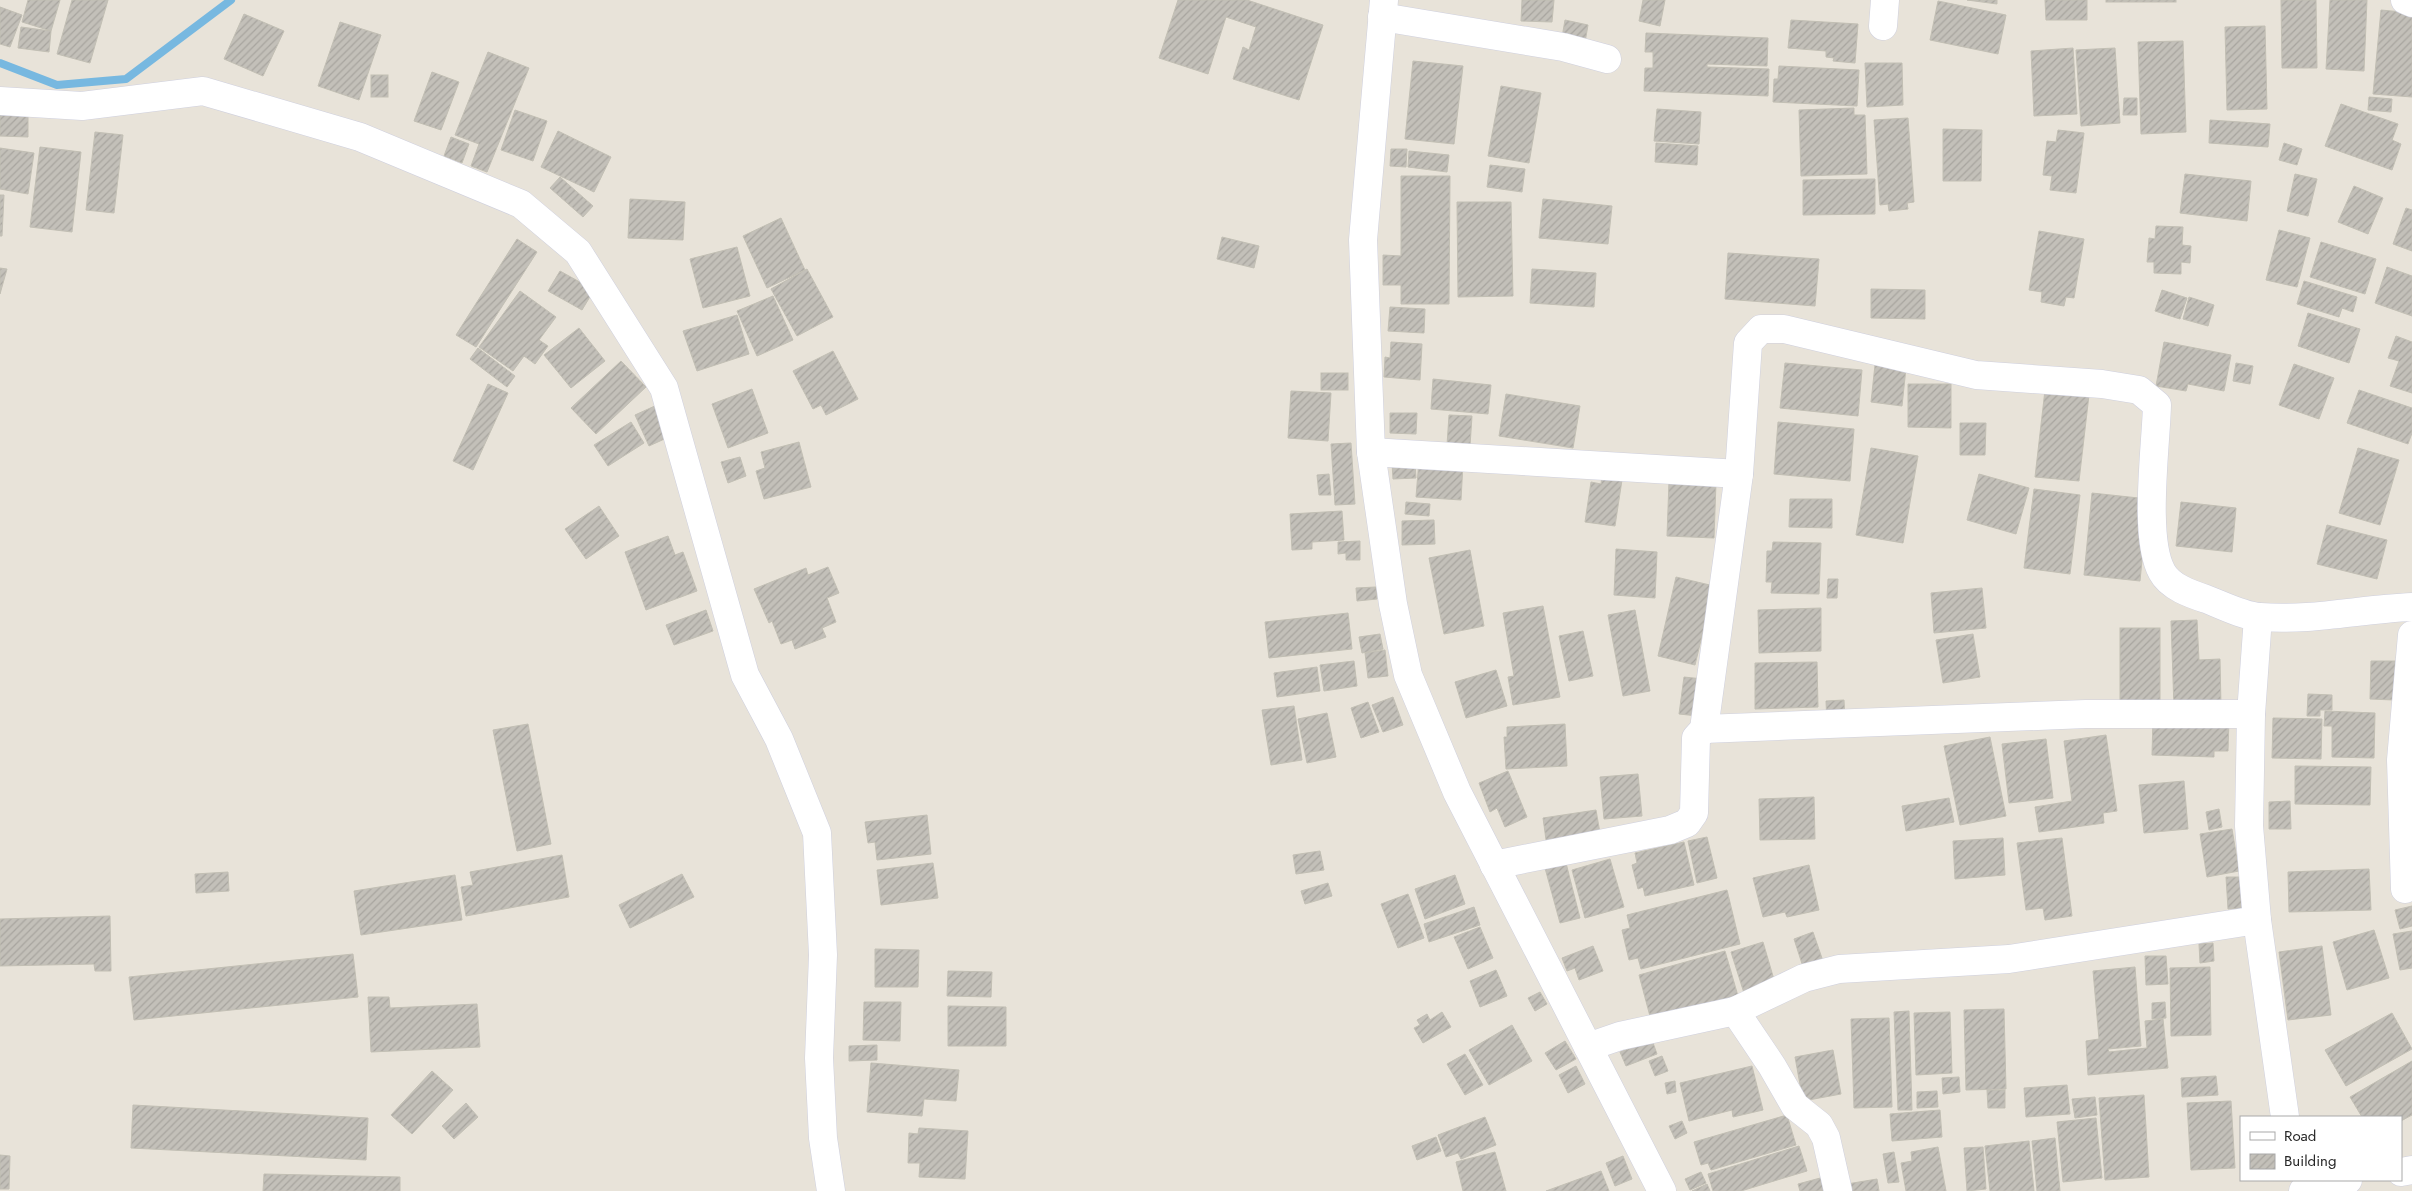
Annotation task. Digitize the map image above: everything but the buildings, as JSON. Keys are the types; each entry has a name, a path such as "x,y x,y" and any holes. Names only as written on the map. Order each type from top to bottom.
{"street":[{"path":"2404,0 2412,3"},
{"path":"1607,58 1383,8 1363,240 1371,452 1393,604 1408,675 1457,792 1662,1191"},
{"path":"0,101 82,106 203,91 360,138 521,204 578,252 664,388 745,675 779,739 817,834 823,955 819,1058 823,1138 831,1191"},
{"path":"1494,865 1670,830 1686,823 1694,813 1696,738 1704,729 1739,474 1748,343 1761,328 1784,328 1976,374 2102,384 2139,390 2157,405 2152,498 2154,548 2162,573 2184,591 2258,617 2336,615 2375,609 2412,607"},
{"path":"1371,452 1739,474"},
{"path":"2258,617 2251,714 2249,826 2257,920 2285,1116"},
{"path":"2405,889 2401,760 2412,635"},
{"path":"1704,729 2086,714 2251,714"},
{"path":"1588,1047 1620,1036 1735,1011 1804,978 1839,969 2009,959 2257,920"},
{"path":"1735,1011 1772,1066 1795,1106 1818,1125 1826,1138 1838,1191"},
{"path":"2303,1191 2344,1181"}],"waterway":[{"path":"0,63 57,85 126,79 231,0"}]}
